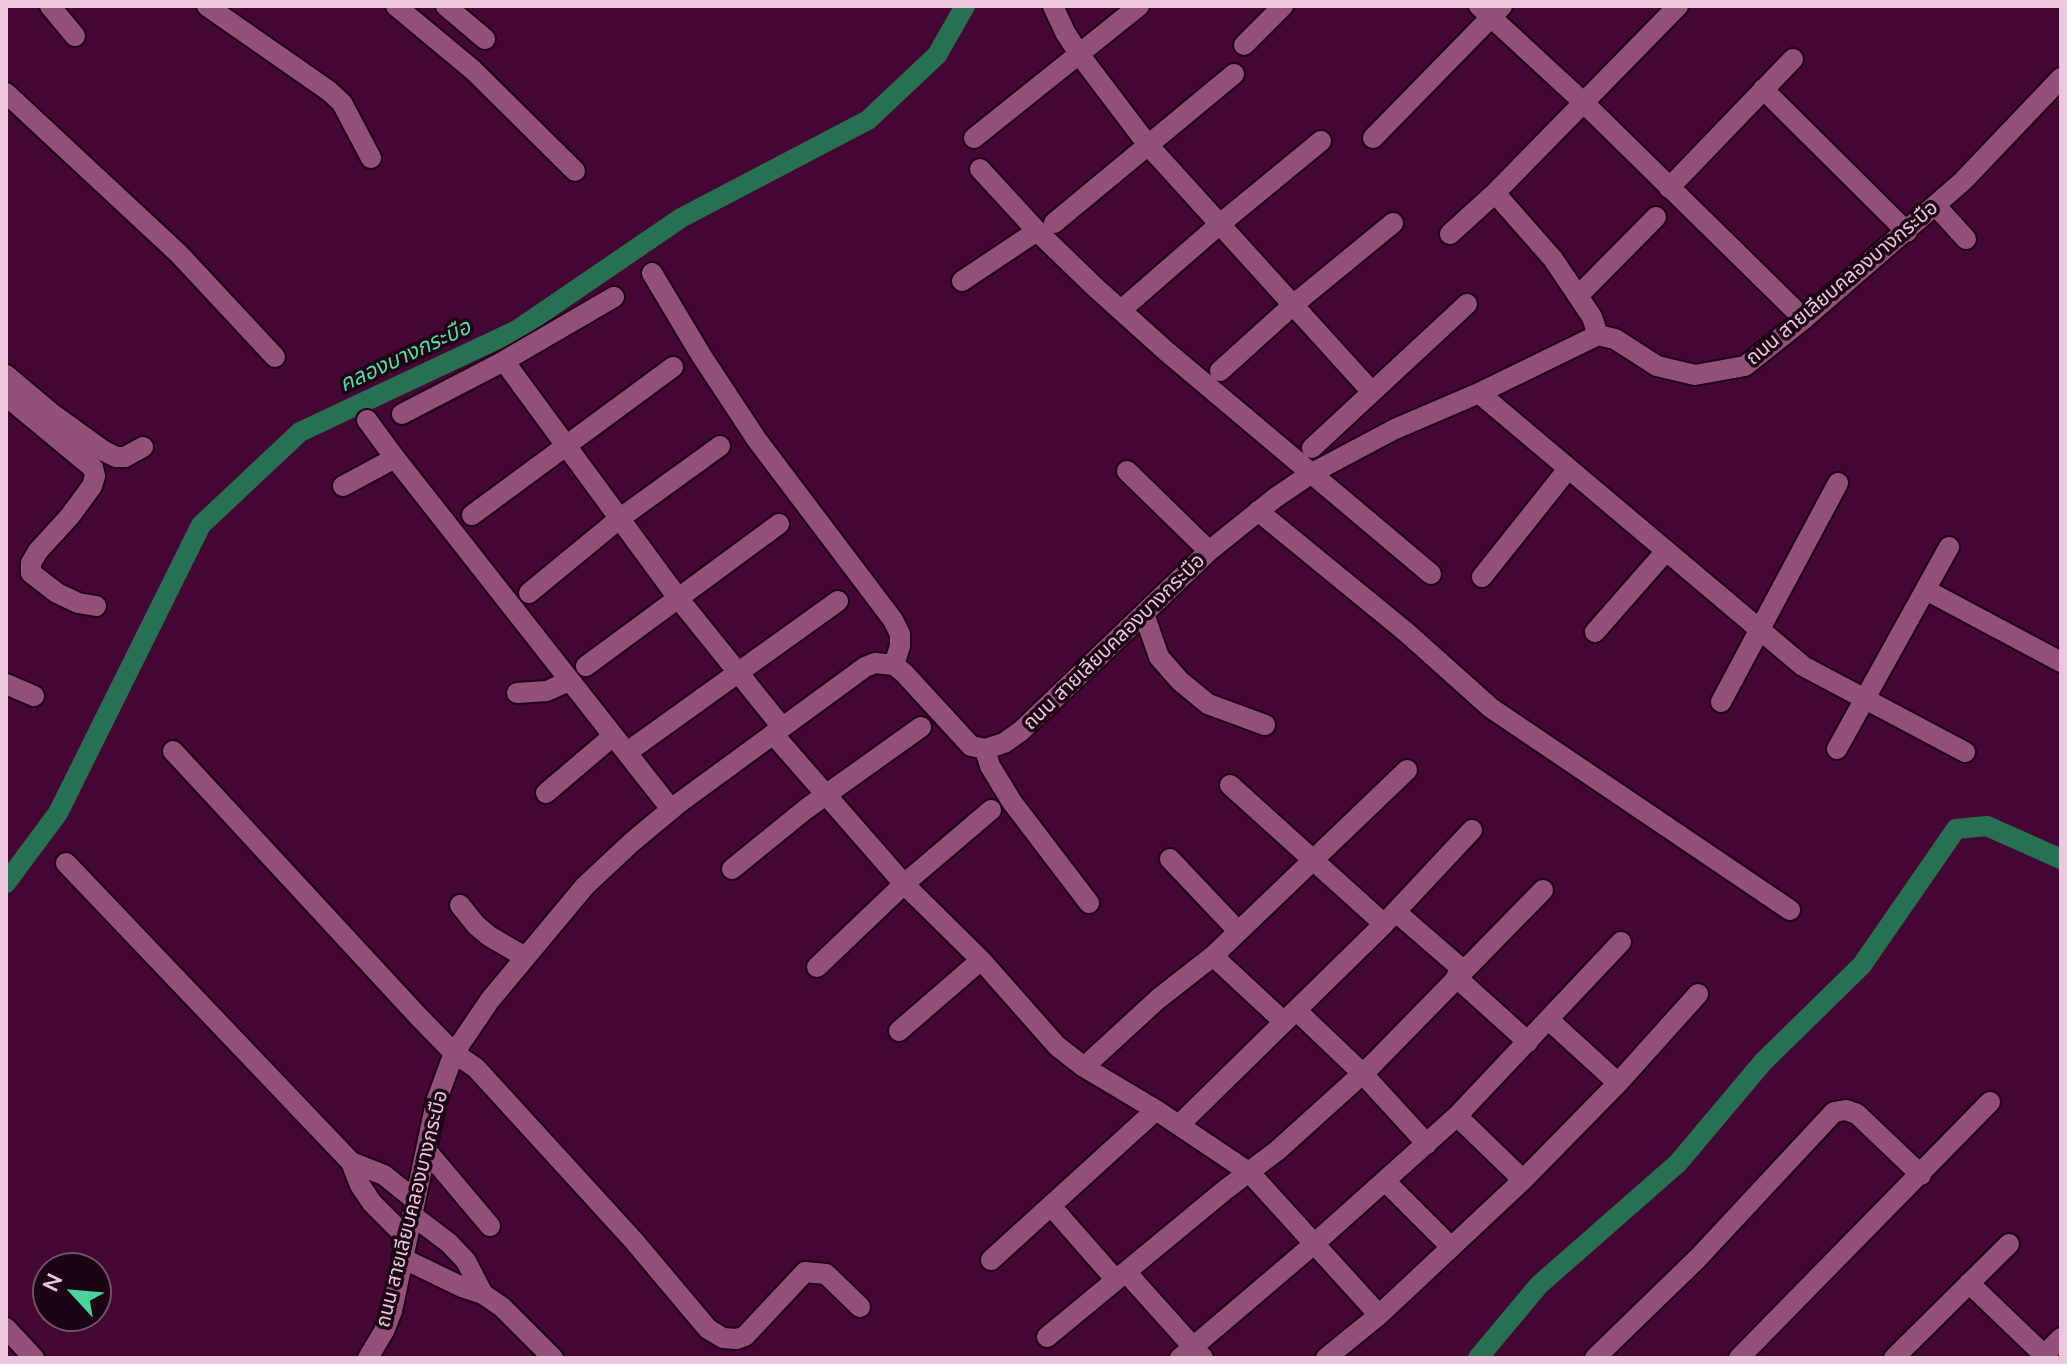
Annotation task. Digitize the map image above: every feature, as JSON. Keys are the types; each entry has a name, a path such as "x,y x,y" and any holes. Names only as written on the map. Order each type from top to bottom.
{"street":[{"path":"50,6 75,36"},
{"path":"207,6 342,103 371,158"},
{"path":"396,6 473,70 575,171"},
{"path":"446,6 485,39"},
{"path":"1053,6 1079,54 1148,145 1372,392"},
{"path":"974,138 1139,6"},
{"path":"1244,45 1283,6"},
{"path":"1450,234 1495,193 1678,6"},
{"path":"1373,138 1491,10 1804,319"},
{"path":"1669,188 1793,59"},
{"path":"962,281 1046,227 1234,74"},
{"name":"ถนน สายเลียบคลองบางกระบือ","path":"985,749 1004,743 1021,731 1209,551 1258,511 1312,473 1395,429 1479,393 1598,335 1615,339 1657,366 1695,375 1745,366 1936,206 2061,78"},
{"path":"1763,89 1907,232"},
{"path":"6,93 179,254 275,357"},
{"path":"1128,304 1321,141"},
{"path":"980,169 1046,227 1068,263 1166,351 1431,574"},
{"path":"1495,193 1553,259 1592,317 1598,335"},
{"path":"1936,206 1966,239"},
{"path":"1578,296 1656,217"},
{"path":"1220,371 1293,305 1393,223"},
{"path":"652,273 757,440 893,620 900,634 894,665 967,743 985,749 990,766 1012,802 1089,903"},
{"path":"402,414 504,361 614,297"},
{"path":"1312,448 1467,304"},
{"path":"504,361 778,730 827,794 904,884 981,960 1057,1046 1084,1067 1156,1110 1250,1173 1379,1315"},
{"path":"472,515 673,367"},
{"path":"6,375 104,451 116,457 125,457 143,447"},
{"path":"1479,393 1803,666 1965,752"},
{"path":"6,396 93,468 95,476 92,486 38,551 31,563 31,573 57,593 78,603 96,606"},
{"path":"367,420 671,809"},
{"path":"529,593 619,519 720,446"},
{"path":"343,486 395,458"},
{"path":"1482,577 1568,469"},
{"path":"1127,471 1209,551"},
{"path":"1721,702 1838,483"},
{"path":"1258,511 1406,632 1491,708 1790,910"},
{"path":"586,666 779,524"},
{"path":"1837,749 1949,547"},
{"path":"1595,632 1666,551"},
{"path":"1926,590 2061,662"},
{"path":"633,748 838,601"},
{"path":"1144,614 1159,657 1180,681 1208,704 1265,725"},
{"name":"ถนน สายเลียบคลองบางกระบือ","path":"368,1358 392,1311 436,1102 454,1053 475,1020 585,886 671,809 865,667 875,663 894,665"},
{"path":"517,693 547,691 569,681"},
{"path":"6,684 34,696"},
{"path":"732,869 827,794 921,727"},
{"path":"546,793 613,736"},
{"path":"173,751 454,1053 476,1068 634,1241 708,1329 723,1338 745,1336 805,1272 826,1274 860,1307"},
{"path":"1084,1067 1158,999 1213,956 1407,770"},
{"path":"1230,785 1314,862 1459,974 1528,1042"},
{"path":"817,967 904,884 991,810"},
{"path":"1179,1125 1390,918 1472,830"},
{"path":"1170,859 1238,931"},
{"path":"66,863 351,1162 360,1185 404,1248 483,1294 514,1318 553,1358"},
{"path":"1047,1337 1225,1190 1250,1173 1362,1073 1543,890"},
{"path":"460,905 489,936 525,957"},
{"path":"1051,1206 1192,1354 1457,1116 1621,942"},
{"path":"1213,956 1362,1073 1427,1144"},
{"path":"899,1031 981,960"},
{"path":"1326,1358 1379,1315 1523,1180 1618,1083 1698,994"},
{"path":"1549,1020 1618,1083"},
{"path":"1739,1358 1990,1102"},
{"path":"991,1260 1156,1110"},
{"path":"1595,1358 1698,1258 1834,1112 1846,1110 1857,1114 1921,1175"},
{"path":"1457,1116 1523,1180"},
{"path":"426,1150 490,1226"},
{"path":"351,1162 384,1175 466,1261 483,1294"},
{"path":"1385,1181 1451,1247"},
{"path":"1894,1358 2009,1244"},
{"path":"1969,1283 2042,1356 2061,1338"},
{"path":"6,1328 34,1358"}],"waterway":[{"name":"คลองบางกระบือ","path":"6,883 58,813 201,525 300,432 517,330 681,218 868,120 937,55 965,6"},
{"path":"1478,1358 1539,1285 1678,1163 1763,1062 1862,965 1956,829 1987,826 2061,859"}]}
